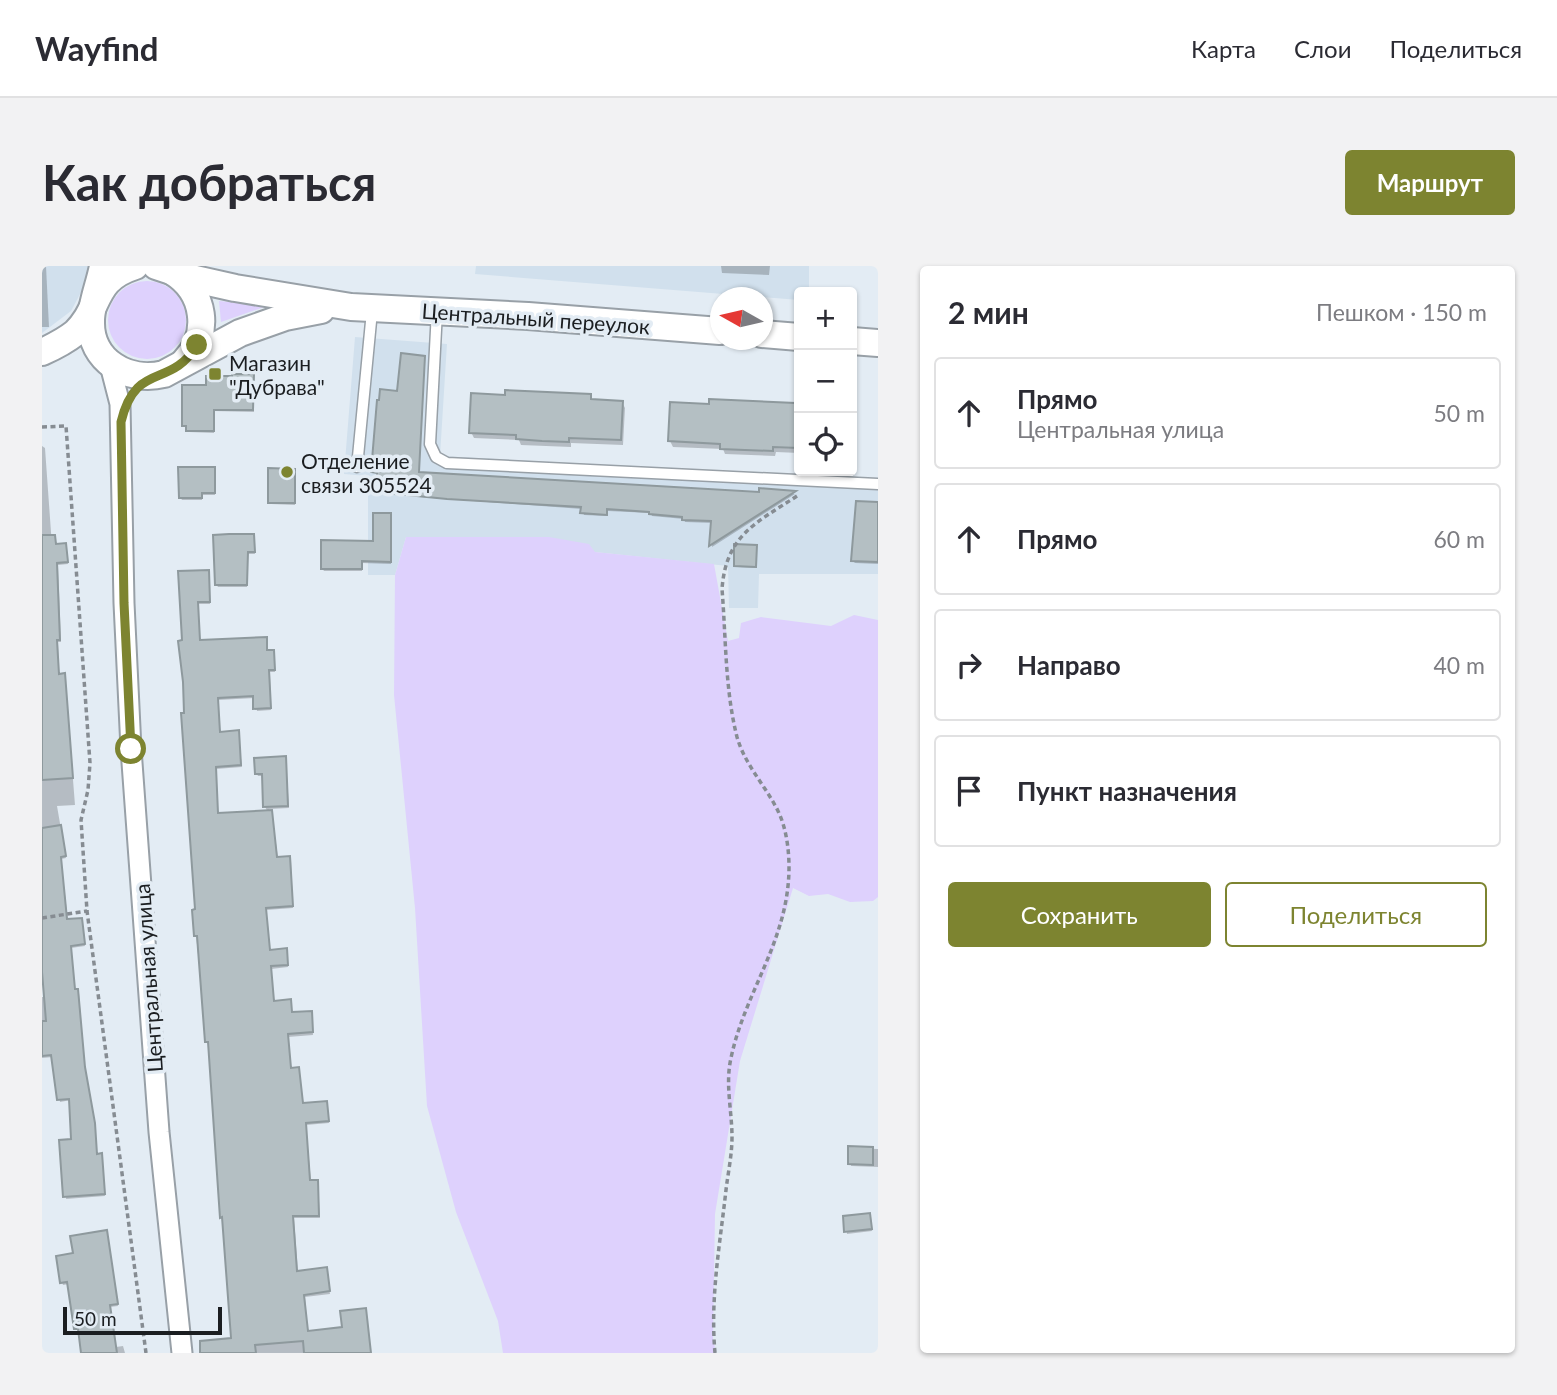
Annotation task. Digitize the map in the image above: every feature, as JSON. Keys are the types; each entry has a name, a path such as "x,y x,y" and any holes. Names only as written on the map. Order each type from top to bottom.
{"main road":[{"path":"103,266 91,318 92,334 105,358 121,371 142,377 153,377 174,369 240,333 285,317 362,307"},
{"path":"42,353 76,332 88,315 97,294 114,276 135,266"},
{"path":"163,268 235,288 362,307"},
{"path":"163,268 180,276 195,293 202,313 201,335 184,363"},
{"name":"Центральный переулок","path":"362,307 710,330"},
{"path":"773,335 794,337"},
{"path":"857,342 878,344"},
{"path":"42,353 66,351 105,358"}],"street":[{"name":"Центральная улица","path":"105,358 116,386 121,422 124,603 132,762 159,1132 182,1353"},
{"path":"121,422 131,392 153,377"}],"lane":[{"path":"357,467 362,307"},
{"path":"437,311 430,444 436,457 447,463 878,484"}],"path":[{"path":"42,427 66,426 90,763 88,790 81,820 87,911 146,1353"},
{"path":"715,1353 713,1324 716,1271 732,1138 730,1060 741,1026 778,937 788,892 789,864 786,835 778,811 747,763 737,737 729,685 723,574 732,548 741,536 819,481"},
{"path":"42,918 87,911"}],"shaded area":[{"path":"42,266 90,266 87,281 71,311 42,333"},
{"path":"476,266 809,266 809,287 794,287 794,300 773,298 773,287 710,287 710,293 475,274"},
{"path":"139,281 155,281 169,287 180,298 186,312 186,328 180,342 169,353 155,359 139,359 125,353 114,342 108,328 108,312 114,298 125,287"},
{"path":"219,301 267,306 221,322"},
{"path":"355,337 447,344 440,456 878,480 878,574 759,574 758,608 729,608 728,566 406,537 395,575 368,575 368,476 344,474"},
{"path":"406,537 549,537 589,544 595,552 714,564 728,641 739,638 741,623 761,617 831,626 854,615 878,620 878,897 873,901 850,902 828,894 809,896 793,888 740,1061 715,1214 713,1339 716,1353 503,1353 498,1321 456,1212 427,1106 415,908 394,695 395,575"}],"building":[{"path":"401,353 425,356 419,472 759,492 759,488 796,491 709,546 711,521 682,520 682,517 649,512 607,509 607,515 580,513 581,507 377,492 377,473 371,472 377,400 380,389 397,391"},
{"path":"254,374 253,410 214,410 214,431 186,431 186,426 182,426 182,385 206,385 206,376"},
{"path":"505,390 591,394 591,399 623,401 621,440 569,438 569,442 542,441 516,439 516,435 469,433 471,393 505,395"},
{"path":"709,399 794,403 794,448 773,447 773,451 720,449 720,444 668,441 670,402 709,404"},
{"path":"178,467 215,467 215,493 202,493 202,498 179,498"},
{"path":"268,468 295,469 295,503 268,503"},
{"path":"856,501 878,502 878,562 851,561"},
{"path":"373,513 391,513 391,562 362,561 362,569 321,569 321,540 373,541"},
{"path":"254,534 255,552 248,552 247,585 215,585 213,535"},
{"path":"42,535 55,535 56,544 66,543 68,562 57,563 60,640 57,640 59,674 65,673 73,778 42,780"},
{"path":"734,544 757,545 756,567 734,566"},
{"path":"209,570 210,602 198,602 200,640 267,637 267,650 274,650 275,670 269,670 271,708 253,709 253,696 218,698 220,732 239,730 241,765 216,767 218,813 272,810 277,857 290,856 293,906 266,908 270,950 287,948 288,965 271,966 274,1001 291,999 292,1012 312,1011 313,1032 288,1034 291,1068 299,1067 303,1103 327,1101 329,1121 306,1123 310,1180 318,1180 319,1216 293,1216 297,1271 327,1267 330,1291 304,1295 308,1331 342,1327 340,1311 366,1308 371,1353 304,1353 303,1341 255,1345 256,1353 200,1353 200,1341 231,1338 208,1042 205,1042 197,936 194,936 192,910 195,909 181,713 184,713 178,641 182,640 178,571"},
{"path":"286,756 288,806 263,807 262,774 255,774 254,758"},
{"path":"61,825 66,856 61,857 67,919 82,918 85,944 71,946 97,1154 102,1153 105,1194 63,1197 59,1140 71,1139 69,1099 57,1100 51,1055 42,1056 42,1021 46,1021 42,972 42,828"},
{"path":"848,1146 873,1147 873,1165 848,1164"},
{"path":"870,1213 872,1229 844,1232 843,1216"},
{"path":"107,1230 118,1304 110,1305 117,1353 81,1353 78,1329 74,1329 67,1282 60,1283 56,1256 73,1253 70,1236"}],"place":[{"name":"Магазин \"Дубрава\"","path":"215,374"},
{"name":"Отделение связи 305524","path":"287,472"}],"route":[{"path":"131,749 124,603 121,422 131,392 141,383 184,363 197,345"}]}
